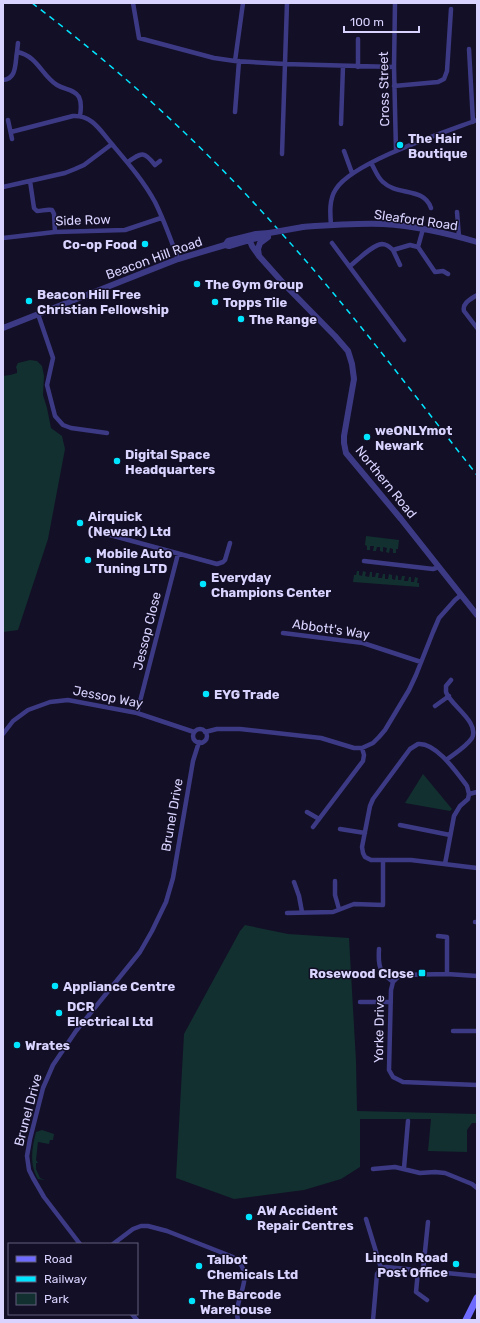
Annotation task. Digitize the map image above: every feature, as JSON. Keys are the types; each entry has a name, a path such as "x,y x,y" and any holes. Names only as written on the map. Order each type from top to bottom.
{"main road":[{"path":"466,1320 477,1298"}],"street":[{"path":"133,3 140,38 214,58 285,64 394,67"},
{"path":"235,112 237,61 243,3"},
{"path":"282,154 287,3"},
{"name":"Cross Street","path":"395,3 394,86 396,151"},
{"path":"394,86 438,82 444,79 447,71 451,9"},
{"path":"358,39 358,67"},
{"path":"3,80 8,80 14,73 18,43"},
{"path":"331,225 331,203 335,190 342,181 352,173 396,151 475,121 469,49"},
{"path":"17,52 30,57 58,86 76,93 80,99 80,116"},
{"path":"341,124 343,66"},
{"path":"11,132 66,117 80,116 88,118 95,123 140,178 155,203 178,259"},
{"path":"8,120 12,139"},
{"path":"3,187 65,173 84,165 112,144"},
{"path":"344,151 352,173"},
{"path":"128,162 138,154 148,156 155,165 160,161"},
{"path":"371,163 377,175 384,183 391,187 424,197 429,202 431,208"},
{"path":"30,181 34,208 37,211 48,209 52,210 54,214 56,232"},
{"path":"457,212 459,237"},
{"name":"Side Row","path":"3,238 56,232 126,230 161,218"},
{"name":"Sleaford Road","path":"269,235 287,229 303,227 384,224 423,229 477,242"},
{"path":"418,247 423,229"},
{"path":"249,238 269,235"},
{"path":"259,256 258,249 260,243 269,235"},
{"name":"Beacon Hill Road","path":"3,328 178,259 225,245 229,246 249,238"},
{"name":"Northern Road","path":"249,238 259,256 348,351 354,379 344,436 345,449 352,460 477,615"},
{"path":"332,243 404,340"},
{"path":"350,266 372,248 382,244 393,250 400,265"},
{"path":"393,250 410,245 418,247 435,272 443,271 448,274"},
{"path":"477,295 465,304 463,308 477,328"},
{"path":"38,314 52,358 47,385 55,416 63,425 71,428 107,433"},
{"path":"110,535 210,563 220,564 225,560 230,543"},
{"name":"Jessop Close","path":"137,713 178,554"},
{"path":"364,561 433,569 439,567"},
{"path":"205,732 205,740 199,742 193,737 194,732 200,729 205,732 217,729 240,729 322,738 350,747 362,748 373,743 379,738 404,699 422,662 432,632 439,618 461,595"},
{"name":"Abbott's Way","path":"283,633 363,643 422,662"},
{"path":"446,760 472,738 474,732 471,723 446,691 446,686 451,680"},
{"path":"435,706 449,696"},
{"name":"Jessop Way","path":"3,734 13,721 28,710 50,702 68,700 137,713 194,732"},
{"name":"Brunel Drive","path":"79,1243 32,1178 27,1156 30,1139 43,1088 53,1066 76,1031 140,952 166,902 172,878 193,761 199,742"},
{"path":"445,864 454,816 460,806 468,799 468,786 437,751 427,745 418,744 412,747 373,799 370,806 362,847 364,857 371,860 411,860 477,868"},
{"path":"313,827 363,761 364,755 362,748"},
{"path":"469,794 477,792"},
{"path":"308,812 319,819"},
{"path":"400,825 450,835"},
{"path":"340,828 365,833"},
{"path":"287,913 332,912 354,904 383,905 383,860"},
{"path":"334,881 335,895 339,909"},
{"path":"294,882 299,896 302,912"},
{"path":"438,936 447,937 446,974"},
{"path":"379,949 378,960 380,969 384,976 393,982"},
{"name":"Yorke Drive","path":"477,976 446,974 400,975 393,982 391,990 389,1070 393,1077 402,1082 477,1085"},
{"path":"360,1002 391,1002"},
{"path":"453,1030 477,1032"},
{"path":"404,1168 408,1121"},
{"path":"372,1169 395,1166 420,1173 445,1173 472,1184 477,1188"},
{"path":"366,1219 381,1268"},
{"path":"427,1300 416,1292 421,1271 428,1222"},
{"path":"114,1243 133,1229 141,1226 148,1226 167,1231 233,1257 240,1264 245,1277 236,1308 238,1320"},
{"path":"373,1320 377,1274 381,1268 386,1266 477,1276"}],"green space":[{"path":"30,360 37,361 42,366 44,376 43,395 51,428 62,436 65,449 48,539 18,630 3,632 3,376 17,373 16,367 18,363"},
{"path":"366,536 399,540 398,549 396,549 396,553 393,553 393,549 390,548 389,553 386,552 387,548 383,547 383,552 380,551 380,547 377,547 376,551 373,551 374,546 370,546 370,550 367,550 367,546 365,545"},
{"path":"357,571 359,571 359,575 362,576 363,571 366,572 365,576 369,577 370,572 372,572 372,577 375,577 376,573 379,573 378,578 382,578 383,574 385,574 385,579 388,579 389,574 392,575 392,579 395,580 396,575 398,576 398,580 401,580 402,576 405,576 404,581 408,581 409,577 411,577 411,582 414,582 415,577 418,578 417,583 419,583 419,587 353,582 354,575 356,575"},
{"path":"423,774 452,809 450,811 405,803"},
{"path":"245,925 288,934 349,938 356,1061 357,1111 477,1114 477,1123 472,1123 467,1130 467,1152 428,1151 431,1119 360,1119 360,1167 341,1179 304,1190 234,1199 176,1178 184,1034 240,931"},
{"path":"42,1130 54,1134 53,1140 50,1140 49,1144 38,1142 36,1160 38,1163 36,1163 36,1169 40,1178 45,1180 38,1179 32,1162 33,1144 36,1132"}],"railway":[{"path":"32,3 65,28 128,81 219,166 328,286 477,475"}],"place":[{"name":"The Hair Boutique","path":"400,145"},
{"name":"Co-op Food","path":"145,244"},
{"name":"The Gym Group","path":"197,284"},
{"name":"Beacon Hill Free Christian Fellowship","path":"29,301"},
{"name":"Topps Tile","path":"215,302"},
{"name":"The Range","path":"241,319"},
{"name":"weONLYmot Newark","path":"367,437"},
{"name":"Digital Space Headquarters","path":"117,461"},
{"name":"Airquick (Newark) Ltd","path":"80,523"},
{"name":"Mobile Auto Tuning LTD","path":"88,560"},
{"name":"Everyday Champions Center","path":"203,584"},
{"name":"EYG Trade","path":"206,694"},
{"name":"Rosewood Close","path":"422,973"},
{"name":"Appliance Centre","path":"55,986"},
{"name":"DCR Electrical Ltd","path":"59,1013"},
{"name":"Wrates","path":"17,1045"},
{"name":"AW Accident Repair Centres","path":"249,1217"},
{"name":"Lincoln Road Post Office","path":"456,1264"},
{"name":"Talbot Chemicals Ltd","path":"199,1266"},
{"name":"The Barcode Warehouse","path":"192,1301"}]}
